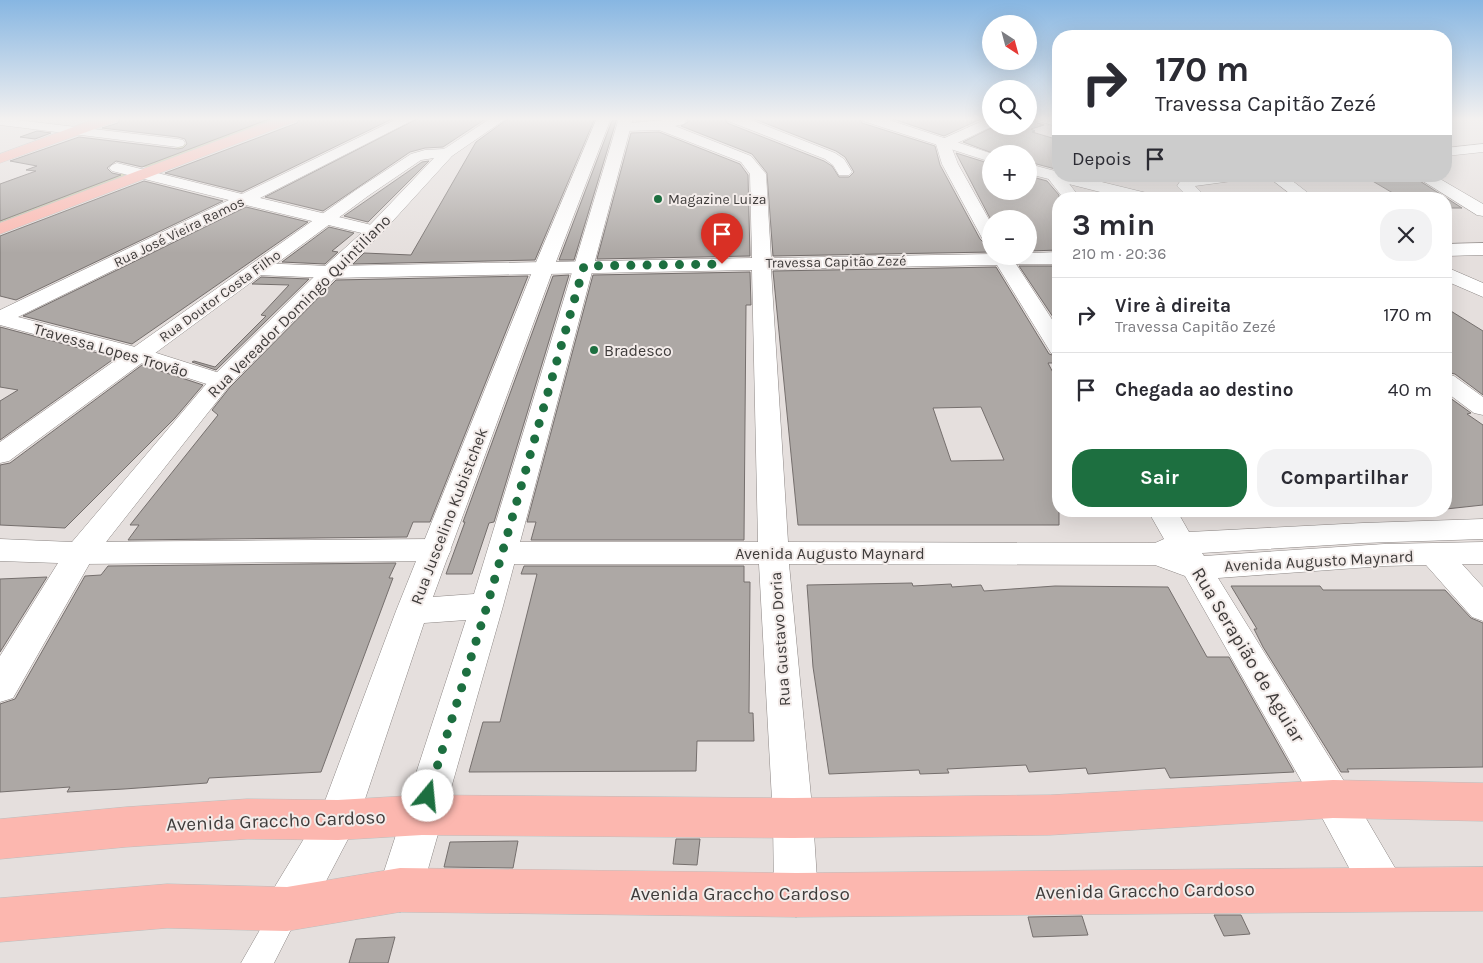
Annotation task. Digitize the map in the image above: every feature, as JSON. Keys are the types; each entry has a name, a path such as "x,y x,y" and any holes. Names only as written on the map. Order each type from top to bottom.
{"main road":[{"path":"99,175 129,163"},
{"path":"0,229 173,163"},
{"path":"0,215 81,182"},
{"name":"Avenida Graccho Cardoso","path":"0,840 126,827 247,819 338,820 422,814 793,818 1050,815 1333,799 1483,802"},
{"name":"Avenida Graccho Cardoso","path":"0,920 167,906 287,909 400,890 796,895 1383,888 1483,889"}],"street":[{"name":"Rua José Vieira Ramos","path":"0,319 321,163"},
{"name":"Rua Doutor Costa Filho","path":"0,455 406,163"},
{"name":"Rua Vereador Domingo Quintiliano","path":"0,687 80,553 221,381 330,272 374,231 439,163"},
{"name":"Rua Juscelino Kubistchek","path":"287,909 338,820 412,611 544,267 597,163"},
{"path":"400,890 487,606 584,266 608,163"},
{"name":"Rua Gustavo Doria","path":"749,163 758,174 773,552 793,818 796,895"},
{"path":"839,163 844,172"},
{"path":"950,163 982,222"},
{"path":"117,168 374,231"},
{"path":"1037,171 1052,176"},
{"path":"1059,182 1067,192"},
{"path":"1076,182 1119,192"},
{"path":"1191,192 1185,186 1187,183 1192,182"},
{"path":"1284,182 1298,192"},
{"path":"1431,182 1445,192"},
{"path":"1454,199 1483,198"},
{"path":"1454,199 1483,211"},
{"path":"1452,250 1483,249"},
{"name":"Travessa Capitão Zezé","path":"544,267 982,258"},
{"name":"Travessa Capitão Zezé","path":"1037,258 1052,258"},
{"path":"1006,265 1052,337"},
{"path":"257,269 330,272 544,267"},
{"path":"1452,276 1483,291"},
{"name":"Travessa Lopes Trovão","path":"0,319 139,355 221,381"},
{"path":"1452,385 1483,408"},
{"name":"Rua Serapião de Aguiar","path":"1164,517 1178,555 1333,799 1383,888"},
{"path":"1349,517 1363,533"},
{"name":"Avenida Augusto Maynard","path":"1178,555 1363,533 1483,529"},
{"path":"0,550 80,553 436,550"},
{"name":"Avenida Augusto Maynard","path":"502,553 773,552 1178,555 1435,555 1483,553"},
{"path":"1435,555 1483,608"},
{"path":"412,611 487,606"}],"lane":[{"path":"256,963 265,951 287,909"}],"green space":[{"path":"139,163 161,163 150,167 143,167"},
{"path":"112,174 124,174 125,178 0,223 0,219"}],"building":[{"path":"20,163 114,163 107,168 112,173 121,175 0,221 0,184 36,171 26,170 37,166"},
{"path":"124,163 153,163 142,167"},
{"path":"192,163 302,163 242,192 165,173"},
{"path":"331,163 394,163 323,211 265,197"},
{"path":"421,163 427,163 368,222 344,216"},
{"path":"464,163 576,163 535,260 353,264 364,253 411,255"},
{"path":"596,163 603,163 574,260 559,260"},
{"path":"623,163 737,163 748,175 750,256 597,259"},
{"path":"759,163 827,163 832,166 839,177 849,177 854,172 849,163 939,163 982,241 982,252 773,256 767,173"},
{"path":"961,163 982,163 982,200 1037,200 1037,178 1047,181 1056,192 1052,192 1052,250 1037,251 1037,210 986,210"},
{"path":"1037,163 1052,163 1052,168 1037,164"},
{"path":"144,181 223,201 16,300 0,296 0,236"},
{"path":"1374,182 1421,182 1437,192 1391,192"},
{"path":"1452,202 1462,208 1452,208"},
{"path":"246,207 308,222 132,344 23,316"},
{"path":"329,227 354,233 332,251 338,252 325,264 282,262"},
{"path":"1019,266 1052,266 1052,316"},
{"path":"996,267 1049,354 1052,355 1052,363 1048,363 1052,371 1052,517 1059,517 1059,525 798,525 773,271","holes":["981,407 1004,460 951,461 933,408"]},
{"path":"750,272 751,305 746,305 744,540 531,540 536,522 527,522 593,275"},
{"path":"569,275 494,522 489,523 472,574 446,574 465,522 463,522 553,276"},
{"path":"528,276 430,522 413,522 407,537 128,540 139,525 130,525 218,415 212,410 230,387 336,280"},
{"path":"261,277 309,279 216,370 192,362 215,367 266,316 261,315 289,285 252,284"},
{"path":"1452,312 1483,331 1483,395 1452,373"},
{"path":"0,327 115,358 0,440 0,401 18,390 0,387"},
{"path":"142,365 203,385 175,418 65,528 0,525 0,465 10,463"},
{"path":"1452,399 1471,413 1467,414 1483,425 1483,505 1452,508"},
{"path":"396,563 389,578 393,578 321,772 209,778 207,783 124,789 67,792 70,787 0,792 0,704 15,699 85,576 101,575 108,566"},
{"path":"524,566 744,566 744,582 750,582 749,713 753,713 754,741 697,741 696,771 469,772 483,722 500,722 537,574 521,574"},
{"path":"47,577 0,652 0,579"},
{"path":"912,583 913,586 951,584 952,587 981,585 984,591 1055,586 1168,587 1207,657 1229,657 1294,772 1170,778 1165,768 1088,774 1086,768 1029,772 1026,765 947,769 949,773 920,774 919,770 829,774 813,667 807,585"},
{"path":"1231,586 1320,586 1323,590 1445,590 1471,618 1483,623 1483,767 1347,769 1349,772 1341,772 1263,647 1254,629 1257,629"},
{"path":"676,839 700,839 697,865 673,864"},
{"path":"518,841 513,868 444,867 450,842"},
{"path":"1214,915 1241,915 1250,934 1224,936"},
{"path":"1082,916 1088,935 1033,937 1028,917"},
{"path":"395,937 388,963 349,963 356,939"}],"place":[{"name":"Magazine Luiza","path":"658,199"},
{"name":"Bradesco","path":"594,350"}],"route":[{"path":"428,796 487,606 584,266 722,264"}]}
